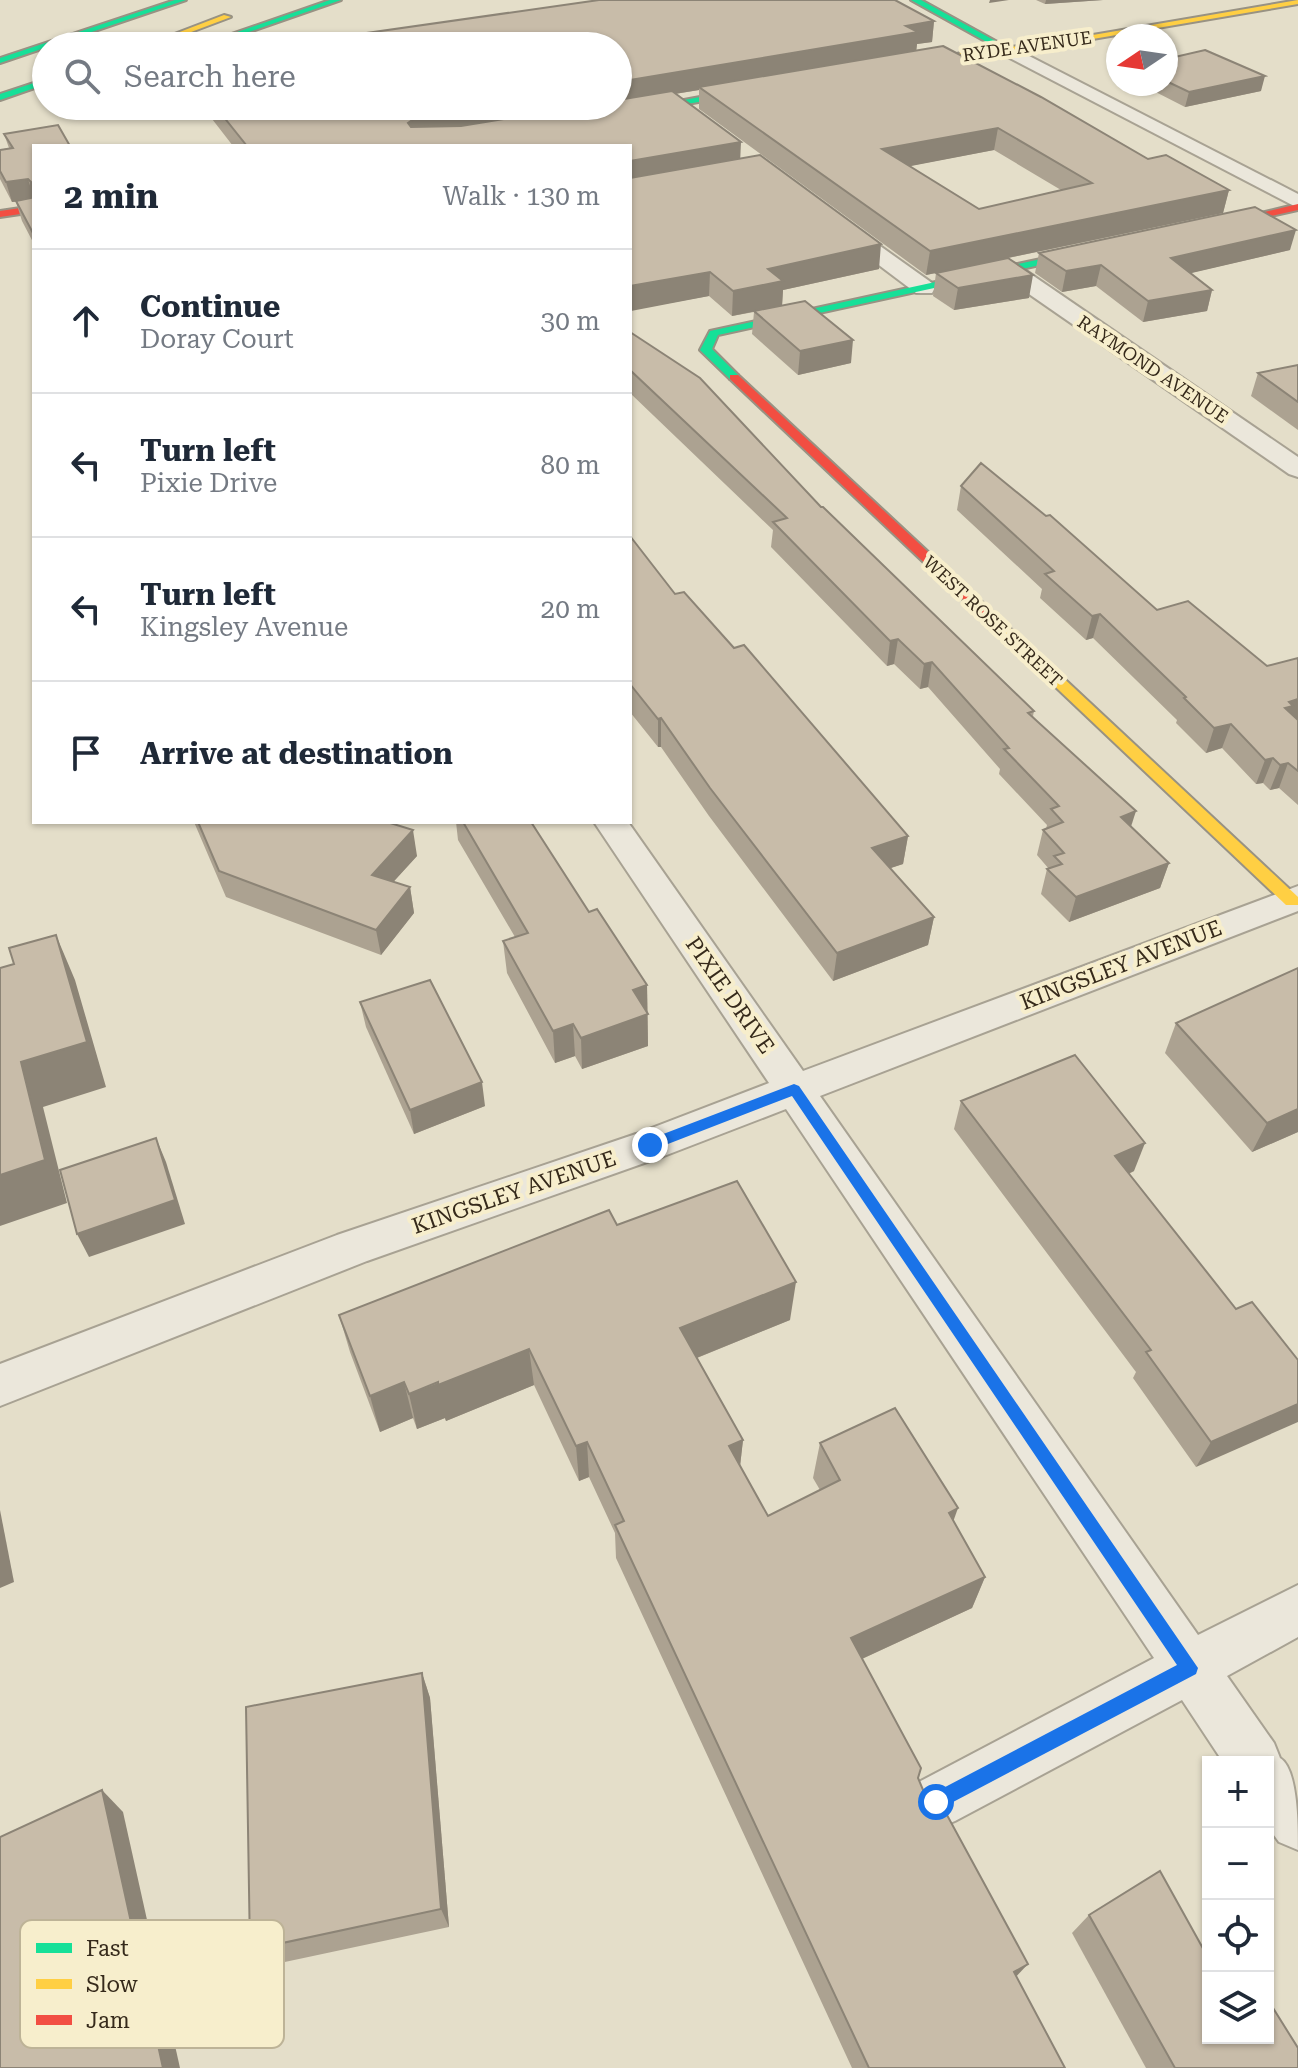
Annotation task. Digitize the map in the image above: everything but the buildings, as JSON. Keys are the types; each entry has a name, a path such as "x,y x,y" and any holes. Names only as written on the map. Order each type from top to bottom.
{"main road":[{"path":"74,32 149,0"},
{"path":"87,32 182,0"},
{"path":"242,32 337,0"},
{"path":"915,0 1006,49"},
{"name":"RYDE AVENUE","path":"878,69 1281,2"},
{"path":"185,32 245,10"},
{"path":"27,52 32,50"},
{"path":"0,61 32,50"},
{"path":"632,111 785,85"},
{"path":"0,97 32,86"},
{"path":"0,106 32,97"},
{"path":"1191,230 1298,204"},
{"path":"0,214 32,209"},
{"path":"924,288 1115,246"},
{"name":"WEST ROSE STREET","path":"924,288 733,327 711,336 706,350 1295,899"}],"street":[{"path":"1006,49 1298,204"},
{"path":"676,104 701,122"},
{"path":"825,215 924,288"},
{"name":"RAYMOND AVENUE","path":"1008,269 1298,469"},
{"name":"PIXIE DRIVE","path":"612,824 1251,1756"},
{"name":"KINGSLEY AVENUE","path":"0,1385 352,1248 650,1145 1295,899"},
{"path":"936,1802 1298,1610"},
{"path":"1274,1789 1298,1823"}],"traffic: fast":[{"path":"87,32 182,0"},
{"path":"242,32 337,0"},
{"path":"915,0 1006,49"},
{"path":"0,61 32,50"},
{"path":"0,97 32,86"},
{"path":"632,110 759,89"},
{"path":"734,377 706,350 714,333 1096,250"}],"traffic: slow":[{"path":"902,65 983,51 1034,47 1298,2"},
{"path":"186,32 227,17"},
{"path":"993,620 1292,901"}],"traffic: jam":[{"path":"1207,227 1298,207"},
{"path":"0,214 32,209"},
{"path":"734,377 993,620"}],"route":[{"path":"650,1145 794,1089 1190,1668 936,1802"}]}
